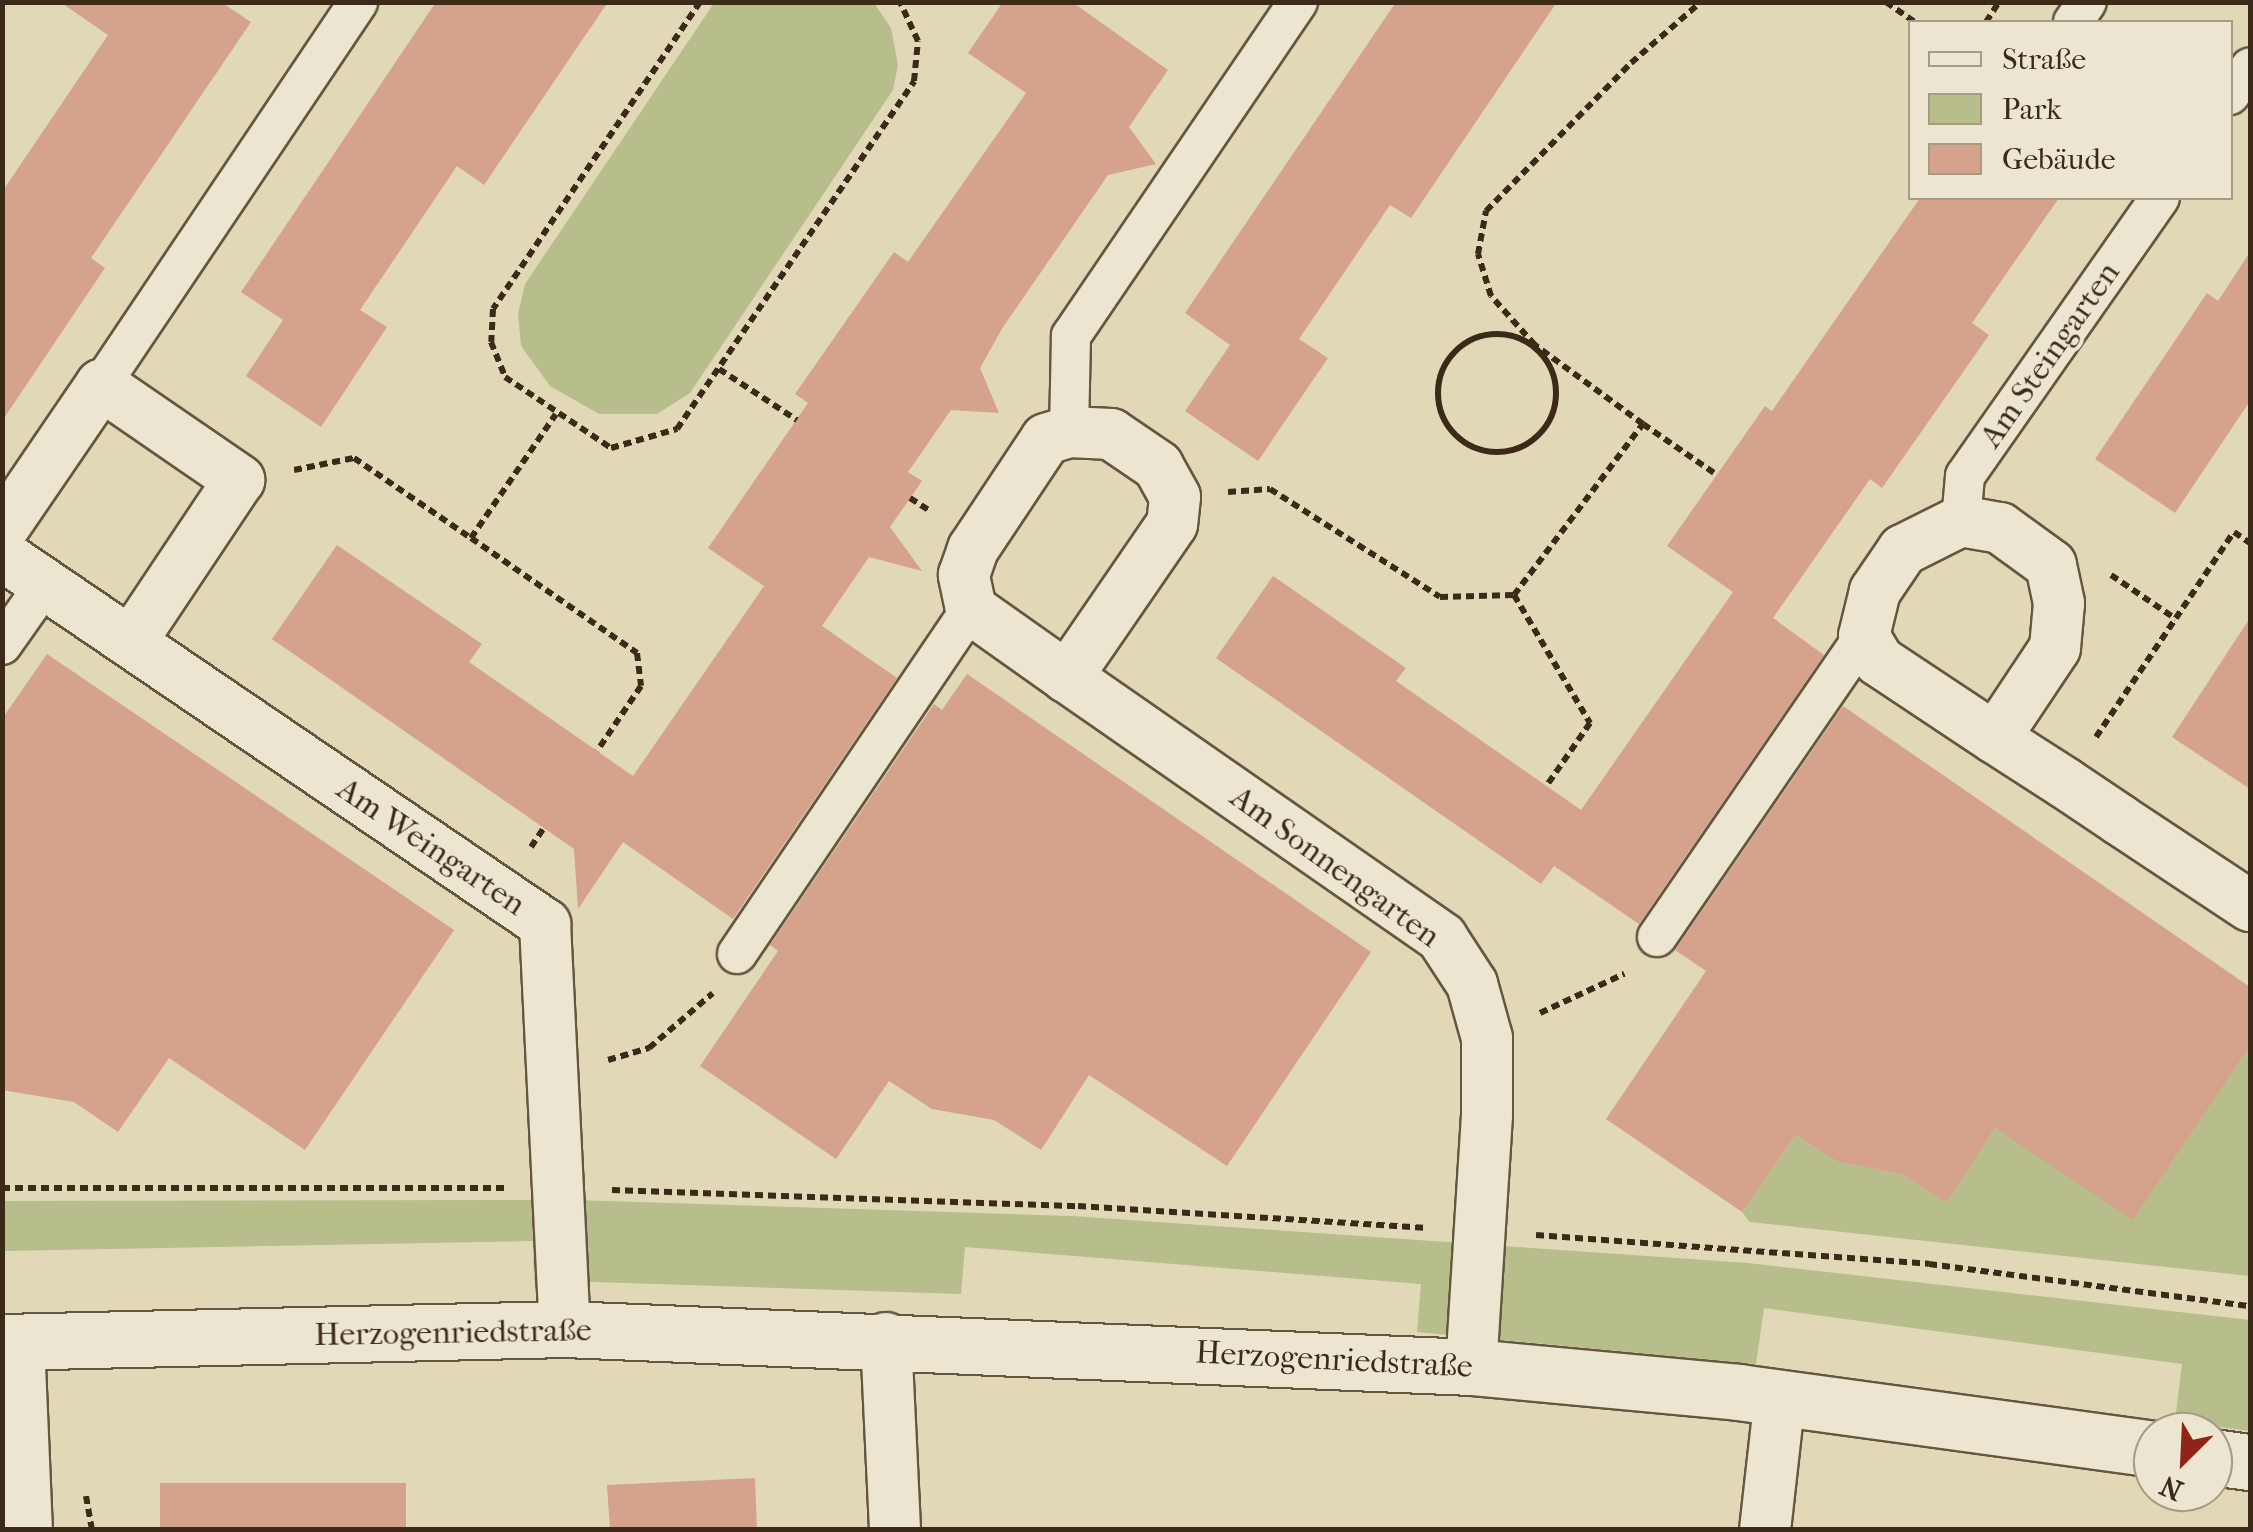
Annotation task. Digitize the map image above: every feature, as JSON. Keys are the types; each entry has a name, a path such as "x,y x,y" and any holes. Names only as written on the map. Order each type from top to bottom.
{"street":[{"path":"2,530 358,2"},
{"path":"1069,432 1071,336 1298,2"},
{"path":"2233,92 2250,67"},
{"name":"Am Steingarten","path":"1961,520 1965,476 2159,200"},
{"path":"101,386 240,480 132,642"},
{"path":"737,954 971,609 964,575 973,549 1046,440 1069,432 1111,434 1158,466 1175,497 1172,524 1067,678"},
{"path":"1657,937 1864,636 1875,591 1903,550 1961,520 2000,528 2051,565 2058,603 2055,648 1996,738"},
{"name":"Am Weingarten","path":"2,555 545,924 556,1076 565,1329"},
{"path":"2,645 45,584"},
{"name":"Am Sonnengarten","path":"971,609 1442,938 1472,984 1486,1038 1471,1367"},
{"path":"1864,636 1879,661 2250,906"},
{"name":"Herzogenriedstraße","path":"28,1530 11,1342 565,1329 886,1338 1471,1367 1780,1397 2133,1446"},
{"path":"886,1338 895,1530"},
{"path":"1765,1530 1780,1397"}],"path":[{"path":"700,2 493,309 491,342 505,377 612,448 645,443 678,429 914,81 918,41 900,2"},
{"path":"1701,2 1631,63 1486,211 1478,254 1492,296 1536,344 1714,473"},
{"path":"1886,2 1912,20"},
{"path":"1988,19 1999,2"},
{"path":"1489,332 1536,344 1559,386 1546,432 1504,456 1458,442 1435,400 1448,355 1489,332"},
{"path":"719,369 796,420"},
{"path":"471,538 556,414"},
{"path":"1514,595 1643,424"},
{"path":"240,480 354,458 637,653 640,686 597,751"},
{"path":"1175,497 1270,489 1440,597 1514,595"},
{"path":"2064,784 2234,532 2250,543"},
{"path":"1514,595 1590,722 1547,785"},
{"path":"524,857 544,828"},
{"path":"1486,1038 1636,968"},
{"path":"556,1076 648,1048 711,997"},
{"path":"2,1188 560,1188 1078,1206 1929,1264 2250,1306"}],"green space":[{"path":"714,3 874,3 891,28 898,65 893,90 690,393 657,414 599,414 550,386 521,346 518,314 525,284"},
{"path":"2250,1046 2250,1276 1750,1222 1742,1212 1796,1135 1838,1162 1901,1174 1947,1203 1995,1128 2133,1219"},
{"path":"574,1200 1072,1216 1748,1263 2250,1320 2250,1431 2233,1429 2233,1412 2176,1412 2182,1364 1764,1308 1756,1364 1417,1332 1421,1284 965,1247 961,1294 534,1280 533,1241 3,1251 2,1201"}],"building":[{"path":"60,2 221,2 251,22 91,258 105,268 2,421 2,192 108,35"},
{"path":"436,2 608,2 484,185 457,166 360,310 387,327 321,427 246,376 283,320 241,292"},
{"path":"1003,2 1072,2 1168,70 1129,127 1156,164 1108,175 1003,327 980,368 999,413 951,410 908,472 922,481 890,527 922,571 869,557 822,626 897,678 733,919 623,842 578,909 574,849 272,639 337,545 482,644 469,662 633,776 764,586 708,548 808,403 795,394 894,252 908,262 1026,93 968,53"},
{"path":"1396,2 1557,2 1411,218 1390,205 1299,339 1328,358 1258,461 1185,411 1230,345 1185,313"},
{"path":"1919,200 2058,200 1972,323 1989,335 1882,488 1870,479 1773,618 1824,655 1639,924 1554,866 1541,884 1216,658 1273,576 1406,668 1396,681 1581,810 1733,592 1667,546 1765,406 1772,411"},
{"path":"2250,252 2250,401 2175,513 2095,459 2207,293 2218,301"},
{"path":"2250,618 2250,789 2172,737"},
{"path":"47,654 454,930 305,1150 169,1058 118,1132 74,1102 2,1090 2,719"},
{"path":"967,674 1371,952 1227,1166 1089,1075 1041,1150 994,1120 932,1109 889,1081 836,1159 700,1066 778,951 770,945 934,704 942,710"},
{"path":"1843,706 2250,987 2250,1046 2133,1220 1995,1128 1947,1203 1901,1174 1838,1162 1796,1135 1742,1212 1606,1119 1706,971 1675,950"},
{"path":"755,1478 757,1530 610,1530 607,1485"},
{"path":"160,1483 406,1483 406,1530 160,1530"}]}
